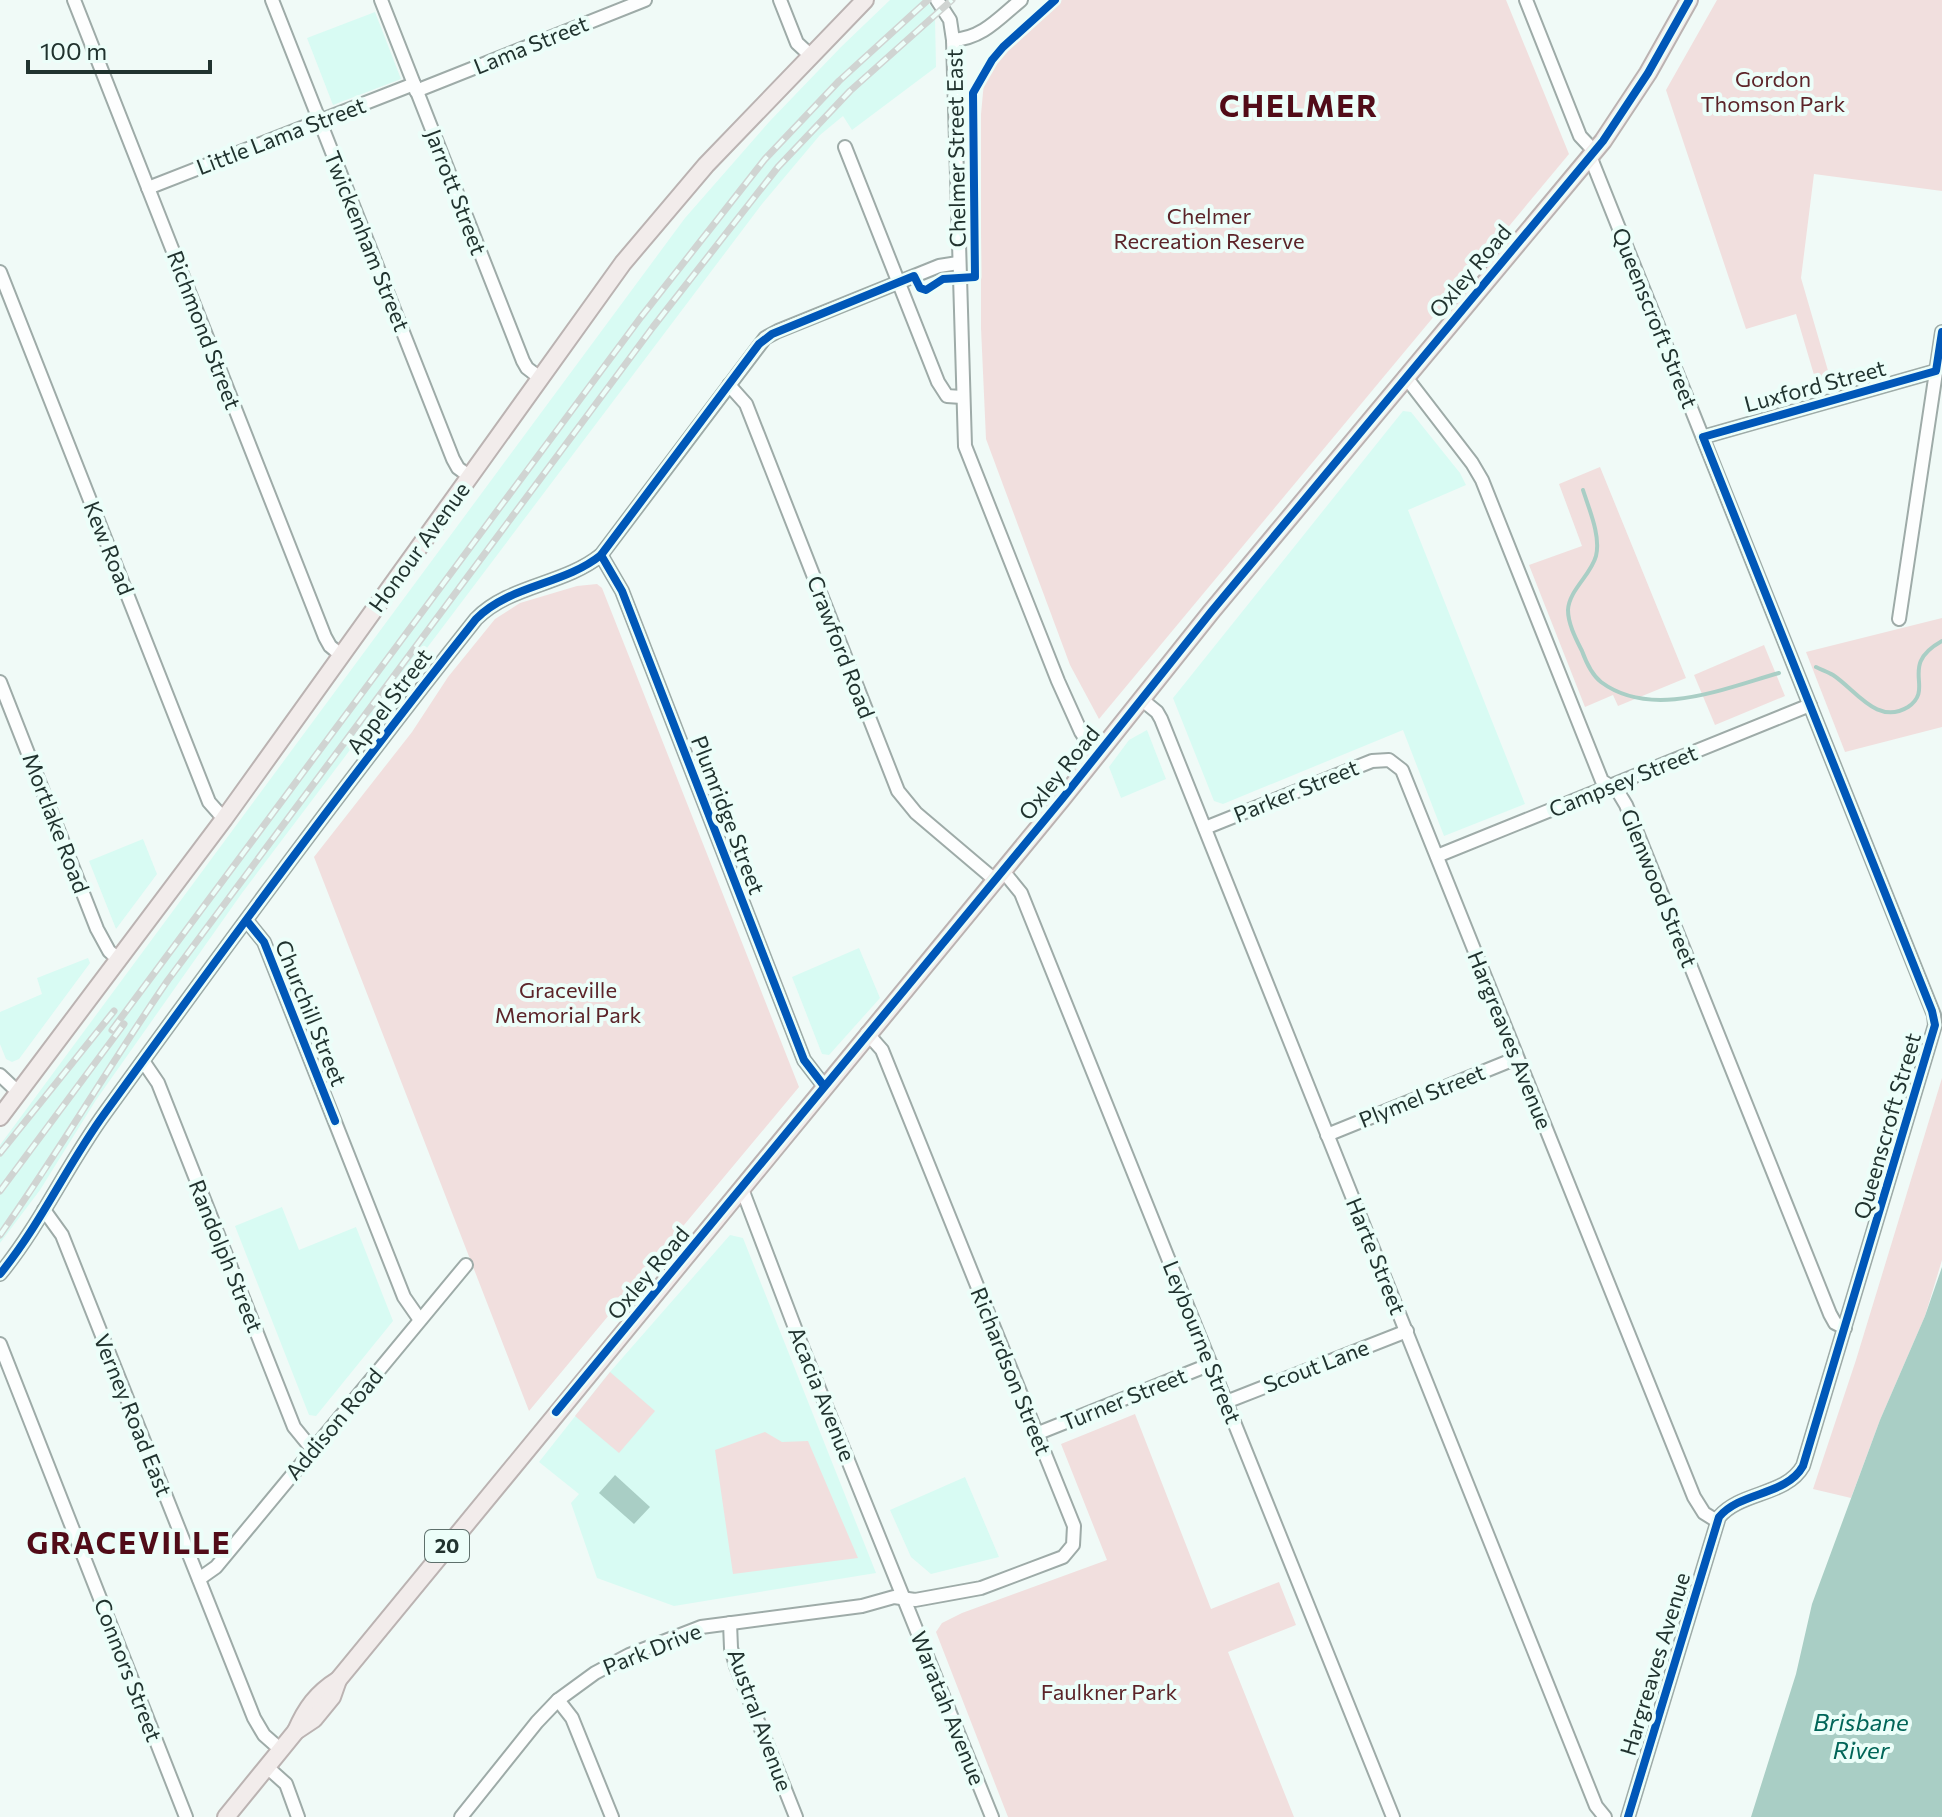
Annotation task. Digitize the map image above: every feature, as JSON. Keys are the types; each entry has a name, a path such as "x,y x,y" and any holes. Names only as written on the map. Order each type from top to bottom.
{"main road":[{"name":"Honour Avenue","path":"0,1117 224,819 623,263 667,210 865,0"},
{"name":"20","path":"1592,154 1648,73 1689,0"},
{"name":"Oxley Road","path":"226,1817 296,1731 314,1719 332,1697 338,1680 999,876 1405,376 1592,154"}],"street":[{"name":"Richmond Street","path":"74,0 325,637 342,656"},
{"name":"Twickenham Street","path":"272,0 453,459 458,468 469,476"},
{"name":"Jarrott Street","path":"381,0 523,361 540,378"},
{"name":"Lama Street","path":"415,87 645,0"},
{"path":"780,0 797,43 810,55"},
{"name":"Chelmer Street East","path":"937,0 950,20 953,40 963,436 968,456 1075,721 1097,756"},
{"path":"953,40 969,39 980,34 1021,0"},
{"name":"Queenscroft Street","path":"1526,0 1580,136 1592,154 1935,1021 1800,1472 1788,1482 1733,1505 1717,1521"},
{"name":"Little Lama Street","path":"148,188 415,87"},
{"path":"845,147 941,389 949,397 962,397"},
{"name":"Appel Street","path":"0,1274 31,1234 56,1187 102,1117 476,619 493,604 581,568 601,555 759,344 772,334 943,264 958,263"},
{"name":"Kew Road","path":"0,272 209,802 224,819"},
{"path":"1899,619 1942,332"},
{"name":"Luxford Street","path":"1703,437 1936,371"},
{"name":"Glenwood Street","path":"1405,376 1482,480 1602,781 1619,793 1626,805 1830,1314 1835,1323 1845,1328"},
{"name":"Crawford Road","path":"729,385 746,404 902,799 999,876"},
{"name":"Plumridge Street","path":"601,555 622,591 804,1060 824,1086"},
{"name":"Mortlake Road","path":"0,682 102,940 119,960"},
{"name":"Harte Street","path":"1141,699 1158,715 1205,828 1596,1806 1605,1817"},
{"name":"Campsey Street","path":"1437,856 1810,705"},
{"name":"Parker Street","path":"1205,828 1366,763 1389,760"},
{"name":"Hargreaves Avenue","path":"1389,760 1406,777 1694,1497 1704,1513 1717,1521 1628,1817"},
{"name":"Leybourne Street","path":"999,876 1021,893 1393,1817"},
{"name":"Churchill Street","path":"247,921 264,942 404,1297 420,1320"},
{"name":"Richardson Street","path":"867,1033 882,1050 1074,1526 1075,1540 1071,1549 1059,1559 992,1585 915,1600 904,1599"},
{"name":"Plymel Street","path":"1327,1135 1517,1058"},
{"name":"Randolph Street","path":"143,1061 158,1083 294,1427 312,1449"},
{"path":"0,1075 19,1093"},
{"name":"Acacia Avenue","path":"742,1189 904,1599"},
{"name":"Verney Road East","path":"44,1210 62,1235 254,1718 264,1735 281,1750"},
{"name":"Addison Road","path":"199,1579 216,1567 466,1265"},
{"name":"Scout Lane","path":"1226,1402 1407,1331"},
{"name":"Connors Street","path":"0,1344 186,1817"},
{"name":"Turner Street","path":"1036,1434 1211,1364"},
{"name":"Park Drive","path":"461,1817 529,1731 558,1700 587,1677 629,1655 688,1631 862,1606 894,1597 904,1599"},
{"name":"Waratah Avenue","path":"904,1599 992,1817"},
{"name":"Austral Avenue","path":"730,1623 731,1648 736,1666 796,1817"},
{"path":"558,1700 572,1718 612,1817"},
{"path":"267,1767 286,1784 298,1817"}],"shaded area":[{"path":"890,0 926,0 938,16 935,18 936,67 852,130 843,116 820,135 762,204 242,893 96,1100 40,1190 0,1243 0,1145 685,218 769,122"},
{"path":"375,12 401,79 333,105 307,38"},
{"path":"1403,411 1411,412 1460,473 1466,485 1408,510 1525,804 1444,836 1403,730 1223,804 1214,801 1173,698"},
{"path":"1147,730 1166,779 1121,798 1109,767 1129,740"},
{"path":"143,839 157,874 116,929 89,861"},
{"path":"859,948 880,998 829,1055 822,1054 792,977"},
{"path":"88,958 90,963 19,1059 12,1062 6,1059 0,1044 0,1012 42,994 37,978"},
{"path":"282,1207 299,1250 356,1227 393,1321 316,1416 309,1415 235,1226"},
{"path":"730,1235 743,1238 876,1573 674,1606 597,1578 571,1503 579,1494 539,1462 610,1372"},
{"path":"965,1477 999,1557 931,1574 911,1557 890,1510"}],"green space":[{"name":"Chelmer Recreation Reserve","path":"1061,0 1506,0 1569,154 1099,719 1070,665 986,439 981,328 981,114 984,82 995,59"},
{"name":"Gordon Thomson Park","path":"1717,0 1942,0 1942,191 1814,174 1801,278 1831,381 1817,385 1796,314 1746,329 1666,90"},
{"path":"1600,467 1686,678 1618,706 1613,695 1585,707 1529,565 1582,546 1559,484"},
{"name":"Graceville Memorial Park","path":"597,584 602,588 799,1087 529,1411 314,857 495,619 520,603 577,586"},
{"path":"1942,618 1942,727 1845,752 1806,652"},
{"path":"1764,645 1785,696 1715,725 1694,675"},
{"path":"1942,1078 1942,1260 1925,1316 1880,1420 1851,1498 1813,1489 1856,1360"},
{"path":"610,1372 655,1411 619,1453 575,1416"},
{"name":"Faulkner Park","path":"1135,1414 1211,1609 1279,1582 1296,1625 1228,1652 1294,1817 1008,1817 936,1632 942,1623 962,1613 1107,1560 1061,1444"},
{"path":"765,1432 782,1442 808,1441 858,1558 733,1574 715,1450"}],"water":[{"name":"Brisbane River","path":"1942,1267 1942,1817 1751,1817 1796,1674 1812,1604 1880,1420 1925,1316"},
{"path":"615,1475 650,1507 634,1524 599,1493"}],"waterway":[{"path":"1583,490 1594,523 1597,548 1593,563 1572,596 1568,615 1585,660 1601,682 1621,693 1643,699 1665,700 1712,692 1779,673"},
{"path":"1816,667 1833,675 1868,704 1886,712 1897,712 1916,700 1922,659 1942,641"}],"railway":[{"path":"112,1030 641,317 765,159 839,81 928,0"},
{"path":"0,1235 168,980 653,327 778,167 850,91 952,0"},
{"path":"0,1153 114,1011"},
{"path":"0,1191 124,1024"}],"cycle path":[{"path":"0,1274 91,1133 150,1050 334,802 476,619 504,599 570,573 601,555 759,344 772,334 914,276 920,288 926,290 943,279 975,277 973,93 1003,47 1055,0"},
{"path":"556,1412 1062,799 1211,612 1603,141 1648,73 1689,0"},
{"path":"1628,1817 1719,1517 1739,1502 1786,1483 1803,1466 1935,1025 1703,437 1936,371 1942,332"},
{"path":"601,555 622,591 804,1060 824,1086"},
{"path":"247,921 264,942 335,1121"}],"district":[{"name":"CHELMER","path":"1299,107"},
{"name":"GRACEVILLE","path":"129,1544"}]}
